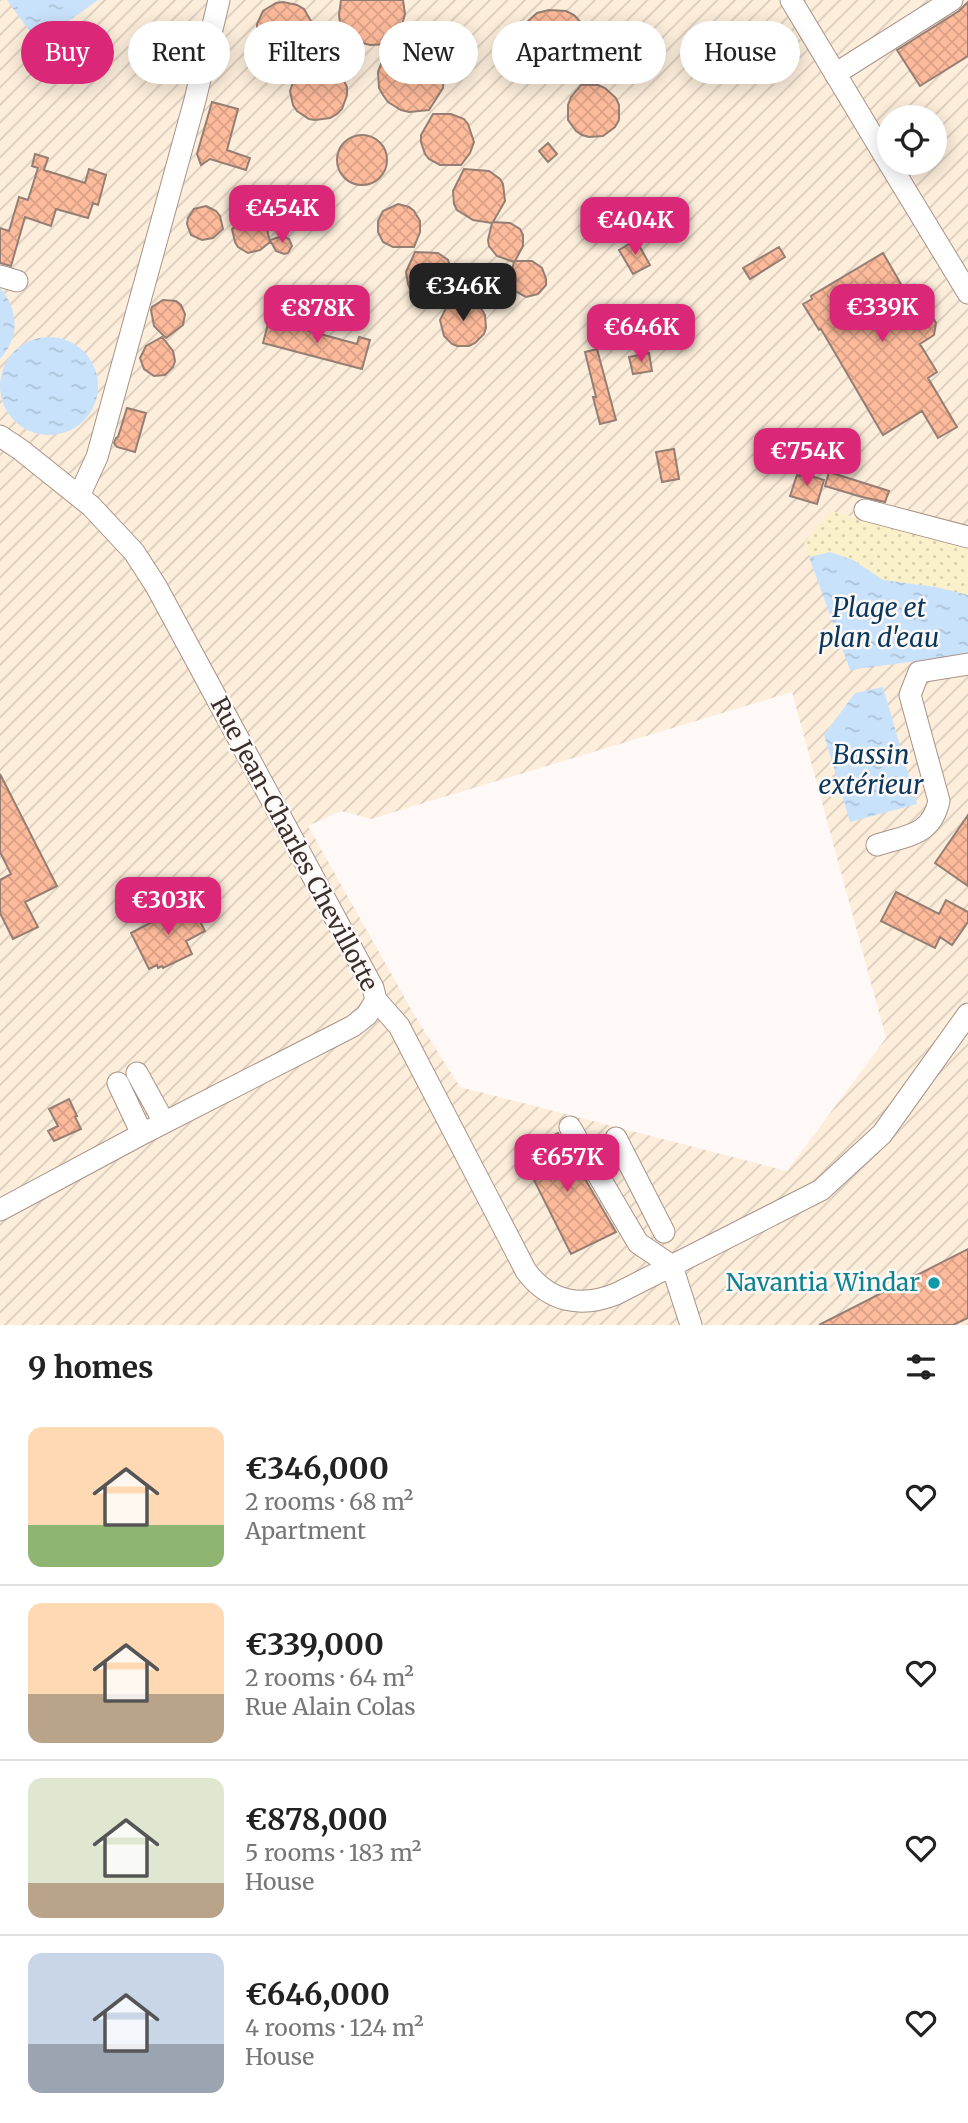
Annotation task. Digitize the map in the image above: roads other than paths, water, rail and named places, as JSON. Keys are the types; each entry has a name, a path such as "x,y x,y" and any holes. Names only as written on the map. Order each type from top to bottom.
{"street":[{"path":"79,496 97,457 195,100 219,0"},
{"path":"791,0 877,143"},
{"path":"835,74 952,0"},
{"path":"896,175 968,293"},
{"name":"Rue Jean-Charles Chevillotte","path":"0,436 79,496 134,552 156,586 373,988 376,1000 367,1015 353,1026 164,1122 0,1210"},
{"path":"864,510 968,537"},
{"path":"877,845 925,829 936,816 939,801 910,695 919,672 968,664"},
{"path":"376,1000 399,1026 526,1271 538,1285 561,1298 573,1301 596,1301 616,1294 821,1190 882,1134 968,1014"},
{"path":"142,1134 127,1078 164,1122"},
{"path":"570,1127 638,1243 672,1266 691,1325"},
{"path":"616,1138 664,1231"}],"water":[{"path":"7,0 98,0 69,21 22,21"},
{"path":"0,288 11,305 15,324 11,342 0,359"},
{"path":"49,337 68,341 84,351 94,367 98,386 94,405 84,421 68,431 49,435 30,431 14,421 4,405 0,386 4,367 14,351 30,341"},
{"name":"Plage et plan d'eau","path":"830,552 853,560 883,580 936,587 968,595 968,654 850,670 809,557"},
{"name":"Bassin extérieur","path":"883,687 917,804 850,822 824,735 855,693"}],"place":[{"name":"Navantia Windar","path":"934,1283"}]}
